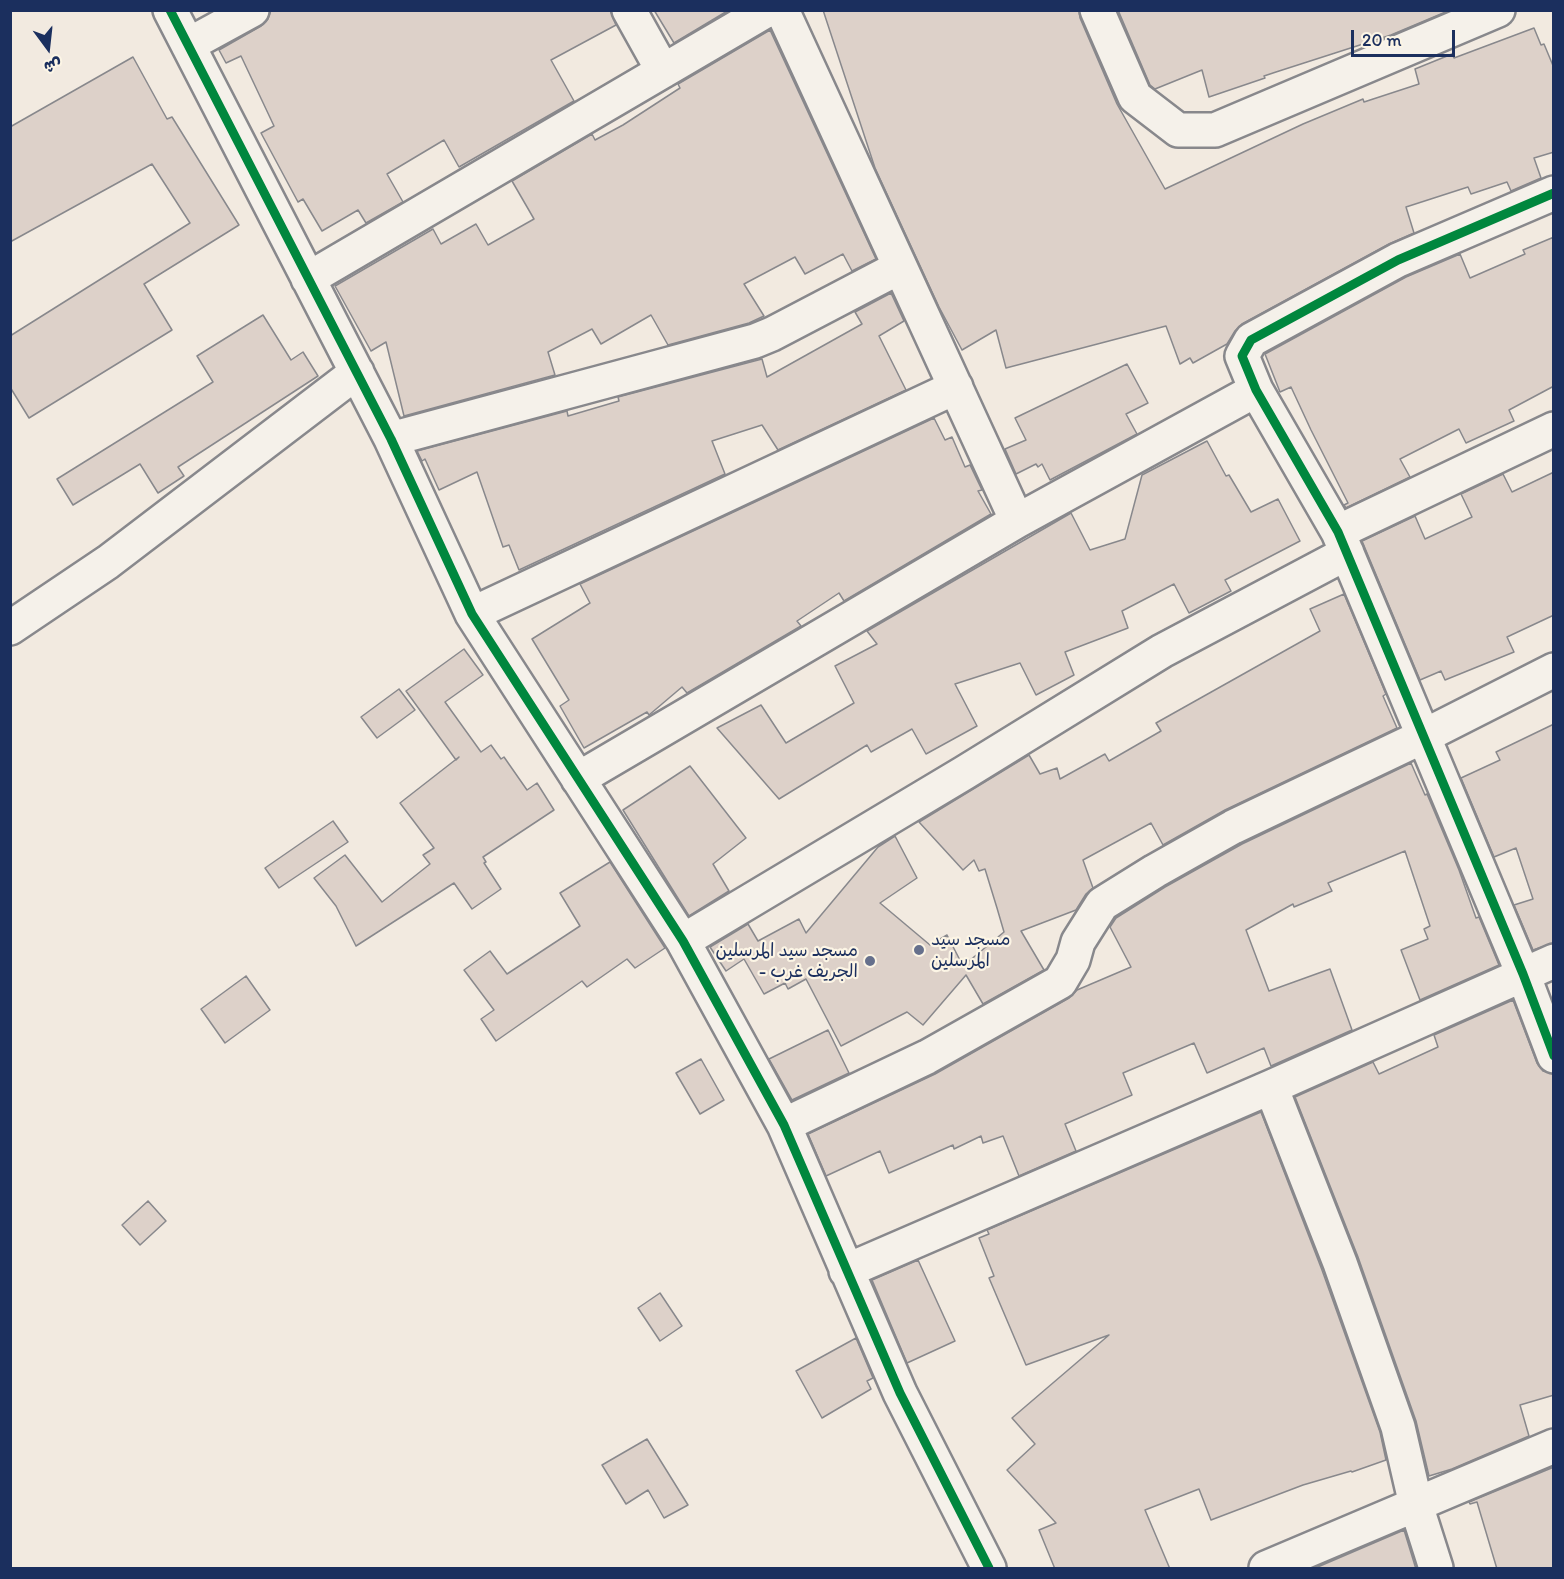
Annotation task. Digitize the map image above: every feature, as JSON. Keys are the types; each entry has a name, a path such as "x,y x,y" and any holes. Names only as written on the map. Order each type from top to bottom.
{"street":[{"path":"170,10 391,439 472,614 683,941 784,1125 900,1393 989,1569"},
{"path":"188,45 252,10"},
{"path":"629,10 663,71"},
{"path":"308,279 767,10"},
{"path":"782,10 1017,520"},
{"path":"1097,10 1135,97 1178,130 1215,130 1498,10"},
{"path":"1554,193 1398,260 1251,340 1242,356 1256,390 1343,542 1523,974 1554,1056"},
{"path":"391,439 755,341 900,267"},
{"path":"10,628 108,562 357,372"},
{"path":"472,614 956,387"},
{"path":"578,778 1017,520 1256,390"},
{"path":"683,941 1343,542 1554,429"},
{"path":"784,1125 927,1057 1060,982 1073,960 1078,942 1102,904 1155,871 1233,827 1424,736 1554,670"},
{"path":"846,1270 1271,1087 1554,961"},
{"path":"1271,1087 1340,1263 1398,1427 1416,1505 1436,1569"},
{"path":"1266,1569 1554,1446"}],"building":[{"path":"271,10 610,10 616,25 551,60 574,101 459,167 444,140 387,174 403,202 366,223 358,210 322,231 303,199 298,202 261,133 274,126 241,56 226,63 219,50 261,26 268,19"},
{"path":"654,10 729,10 674,43"},
{"path":"823,10 1079,10 1080,18 1117,104 1165,189 1303,124 1363,99 1364,102 1419,84 1415,69 1452,54 1454,58 1534,28 1554,68 1554,152 1534,158 1541,178 1511,191 1507,182 1471,194 1468,187 1406,207 1414,233 1389,244 1242,324 1227,344 1193,363 1190,358 1180,364 1166,326 1006,368 996,330 962,350 939,307 875,168"},
{"path":"1118,10 1448,11 1391,35 1264,76 1265,78 1209,97 1202,70 1155,89 1150,85"},
{"path":"770,30 876,259 852,271 843,254 805,274 795,257 744,284 764,316 749,323 668,345 651,315 601,344 592,329 548,352 555,375 404,416 386,342 371,351 335,286 433,229 441,244 476,224 488,245 534,219 512,181 592,134 595,140 623,125 680,88 678,84"},
{"path":"133,57 167,119 172,117 239,225 144,284 172,330 29,418 10,387 10,336 190,223 152,164 10,242 10,127"},
{"path":"1554,237 1554,386 1509,410 1514,421 1466,443 1459,429 1400,459 1410,477 1346,508 1344,505 1348,503 1291,387 1280,392 1265,354 1406,277 1460,254 1470,278 1525,254 1523,250"},
{"path":"891,293 904,321 879,336 906,390 778,450 762,425 712,441 725,474 519,570 509,545 503,547 477,472 439,490 425,459 422,461 417,451 567,411 568,416 619,401 618,397 762,359 767,377 862,324 855,312"},
{"path":"263,315 291,360 303,352 318,376 178,467 184,476 158,493 140,464 73,505 57,479 213,382 197,356"},
{"path":"1127,364 1148,403 1126,414 1137,434 1050,480 1042,464 1038,467 1036,464 1016,474 1005,449 1026,440 1015,418"},
{"path":"934,418 945,440 952,437 965,467 970,465 982,490 978,491 991,514 844,601 839,593 797,621 801,626 687,693 682,687 649,715 647,712 584,748 560,706 569,700 532,639 590,603 580,584"},
{"path":"1207,441 1226,476 1229,475 1251,512 1278,499 1300,541 1225,580 1231,591 1189,613 1174,584 1122,611 1128,628 1065,652 1074,675 1036,695 1020,663 955,684 977,726 926,754 912,729 871,752 867,745 779,799 717,728 761,705 786,743 854,703 835,666 877,644 867,631 1071,513 1090,550 1125,539 1142,475"},
{"path":"1554,472 1554,615 1507,637 1514,652 1445,680 1441,671 1420,680 1362,541 1415,516 1425,539 1472,517 1461,494 1503,474 1512,492"},
{"path":"1344,594 1386,694 1383,696 1397,728 1225,810 1163,845 1151,823 1083,860 1093,888 1086,894 1076,910 1021,931 1044,970 983,1004 966,975 923,1025 907,1012 841,1046 806,979 788,989 785,983 764,994 744,959 726,971 710,947 748,924 758,941 799,919 806,933 878,847 895,836 917,878 880,903 930,945 947,935 963,966 1004,932 997,908 985,869 979,871 974,860 963,870 919,822 1029,755 1040,774 1057,768 1060,779 1105,754 1109,761 1161,731 1156,723 1320,631 1310,609"},
{"path":"464,649 483,675 445,702 481,752 491,745 501,759 504,757 527,790 537,783 554,810 483,857 486,862 484,863 501,889 472,909 454,883 356,946 336,906 314,878 345,855 382,902 430,864 423,855 434,848 400,803 456,760 406,691"},
{"path":"399,689 415,710 377,738 361,717"},
{"path":"1554,724 1554,943 1533,950 1514,905 1533,899 1516,848 1494,857 1461,778 1500,760 1496,752"},
{"path":"1411,763 1425,795 1427,794 1459,870 1476,918 1479,917 1499,965 1420,1000 1401,950 1428,939 1424,929 1430,926 1405,851 1328,883 1332,891 1294,907 1293,904 1246,930 1269,991 1330,969 1352,1030 1271,1066 1264,1048 1207,1073 1194,1043 1123,1073 1132,1095 1065,1124 1076,1151 1019,1176 1003,1136 983,1143 981,1136 954,1149 953,1145 889,1173 880,1151 826,1176 808,1134 935,1074 1069,998 1077,990 1131,967 1110,927 1116,918 1165,887 1242,844"},
{"path":"690,766 746,838 713,864 729,891 689,916 623,810"},
{"path":"333,821 348,842 279,888 265,868"},
{"path":"610,862 665,948 635,968 627,959 587,987 582,981 496,1041 481,1019 494,1010 464,970 490,951 507,974 580,926 560,893"},
{"path":"246,976 270,1010 225,1043 201,1009"},
{"path":"1513,1000 1537,1063 1543,1071 1554,1074 1554,1395 1520,1405 1529,1436 1452,1469 1429,1476 1416,1421 1358,1257 1295,1097 1373,1062 1379,1074 1438,1047 1434,1035"},
{"path":"828,1030 849,1073 792,1100 769,1059"},
{"path":"701,1059 724,1100 700,1114 676,1073"},
{"path":"1261,1112 1322,1270 1380,1432 1386,1460 1303,1485 1211,1520 1199,1489 1145,1510 1170,1569 1055,1569 1039,1530 1056,1523 1007,1470 1035,1444 1012,1418 1109,1335 1026,1365 989,1278 994,1276 979,1238 989,1234 987,1230"},
{"path":"148,1201 166,1221 140,1245 122,1225"},
{"path":"918,1260 955,1341 907,1363 872,1280"},
{"path":"660,1293 682,1326 660,1341 638,1308"},
{"path":"856,1338 873,1378 867,1381 871,1389 822,1418 796,1371"},
{"path":"647,1439 688,1505 664,1518 648,1490 626,1504 602,1465"},
{"path":"1554,1467 1554,1569 1497,1569 1477,1502 1470,1504 1469,1502"},
{"path":"1404,1530 1416,1569 1313,1569"}],"cycle path":[{"path":"170,10 391,439 472,614 683,941 784,1125 900,1393 989,1568"},
{"path":"1554,193 1398,260 1251,340 1242,356 1256,390 1338,532 1523,974 1554,1056"}],"place":[{"name":"مسجد سيد المرسلين","path":"919,950"},
{"name":"مسجد سيد المرسلين - الجريف غرب","path":"870,961"}]}
